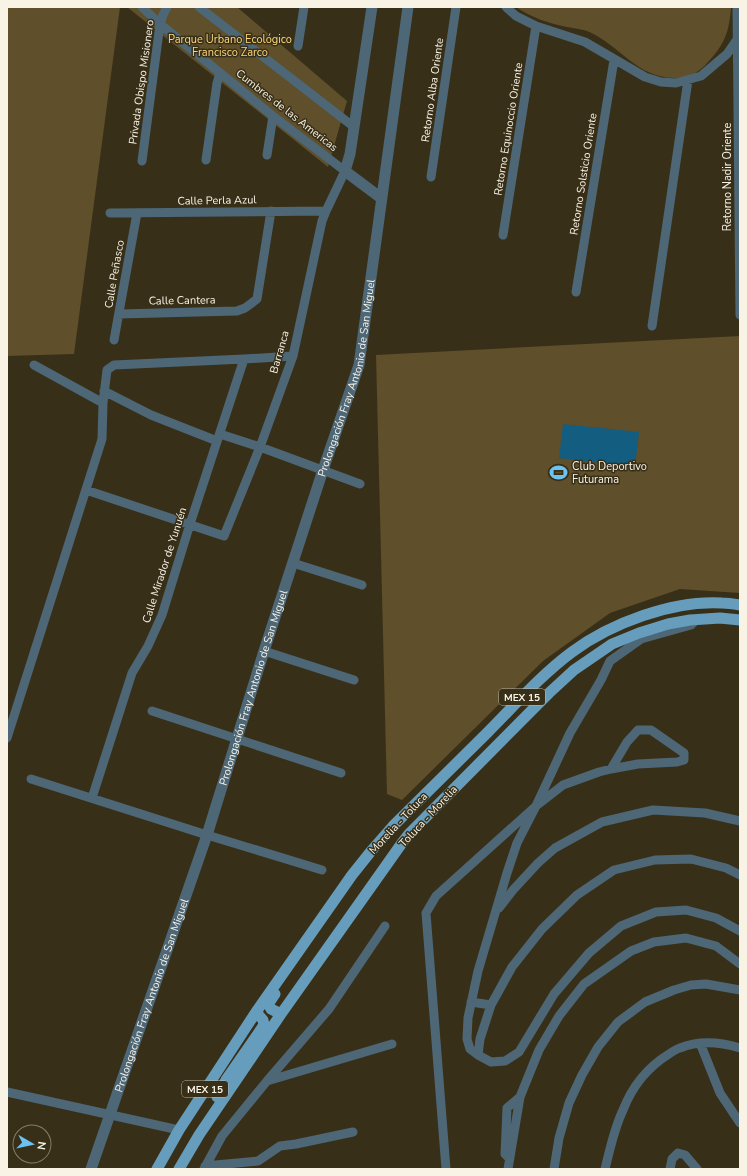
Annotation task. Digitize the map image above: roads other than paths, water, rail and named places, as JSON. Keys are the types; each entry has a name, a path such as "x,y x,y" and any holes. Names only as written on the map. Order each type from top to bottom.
{"main road":[{"name":"Morelia - Toluca","path":"158,1169 179,1130 256,1012 352,875 393,826 542,677 572,652 606,631 635,618 685,605 722,603 740,605"},
{"name":"Toluca - Morelia","path":"179,1169 199,1135 281,1014 409,834 549,693 574,670 612,644 639,633 668,624 696,620 720,618 740,620"},
{"path":"281,1014 269,1007 269,1003 325,925 352,875"},
{"path":"199,1135 226,1080 264,1025 263,1020 256,1012"}],"street":[{"name":"Cumbres de las Americas","path":"142,7 160,24 273,116 345,170"},
{"name":"Privada Obispo Misionero","path":"142,161 160,24 167,7"},
{"path":"199,7 207,11 354,127"},
{"path":"298,46 304,7"},
{"path":"372,7 350,154 345,170 381,198"},
{"name":"Prolongación Fray Antonio de San Miguel","path":"91,1169 206,835 292,563 359,366 408,7"},
{"name":"Retorno Alba Oriente","path":"431,177 456,7"},
{"path":"506,7 516,16 536,26 585,42 645,77 661,82 676,83 701,76 727,54 738,38"},
{"name":"Retorno Nadir Oriente","path":"737,7 740,316"},
{"name":"Retorno Equinoccio Oriente","path":"503,236 536,26"},
{"name":"Retorno Solsticio Oriente","path":"576,292 614,60"},
{"path":"206,160 220,72"},
{"path":"652,326 688,80"},
{"path":"268,156 273,116"},
{"name":"Barranca","path":"190,524 224,536 260,448 293,356 322,221 345,170"},
{"name":"Calle Cantera","path":"119,314 237,311 245,308 257,300 271,211"},
{"name":"Calle Perla Azul","path":"110,213 326,211"},
{"name":"Calle Peñasco","path":"114,340 137,213"},
{"path":"7,738 102,439 103,403 107,370 114,365 293,356"},
{"name":"Calle Mirador de Yunuén","path":"92,798 132,673 148,646 162,615 244,359"},
{"path":"34,365 103,403"},
{"path":"104,391 151,415 219,438 260,448 360,484"},
{"path":"86,490 190,524"},
{"path":"292,563 362,585"},
{"path":"696,620 691,625 641,639 610,661 601,680 570,733 536,806 516,843 478,971 471,1002 468,1018 467,1039 470,1049 478,1056 491,1062 505,1061 519,1052 554,994 589,953 621,926 656,912 686,910 716,918 740,931"},
{"path":"264,651 354,680"},
{"path":"152,710 341,773"},
{"path":"446,1169 426,913 436,896 536,806 563,785 611,769 638,764 677,762 684,760 684,753 651,730 638,730 627,742 611,769"},
{"path":"32,779 206,835 322,870"},
{"path":"497,910 538,863 555,848 602,822 652,810 704,813 740,821"},
{"path":"478,1056 480,1039 491,1005 512,967 542,929 577,895 614,870 656,860 691,859 726,868 740,875"},
{"path":"507,873 524,879"},
{"path":"204,1168 222,1136 329,1009 385,926"},
{"path":"508,1169 510,1160 505,1154 507,1108 520,1097 539,1050 559,1016 584,984 631,951 654,942 686,938 716,946 740,964"},
{"path":"554,1169 559,1138 569,1103 582,1075 598,1047 618,1022 645,1002 674,990 691,985 706,984 740,990"},
{"path":"471,1002 491,1005"},
{"path":"605,1169 611,1142 623,1109 638,1082 658,1061 679,1048 704,1042 728,1044 740,1048"},
{"path":"700,1043 720,1093 740,1123"},
{"path":"267,1081 392,1044"},
{"path":"7,1092 179,1130"},
{"path":"204,1168 258,1161 280,1146 353,1132"},
{"path":"670,1169 672,1160 678,1152 685,1155 697,1169"}],"water":[{"path":"563,424 639,432 635,467 559,458"}],"place":[{"name":"Club Deportivo Futurama","path":"559,472"}],"park label":[{"name":"Parque Urbano Ecológico Francisco Zarco","path":"230,45"}]}
